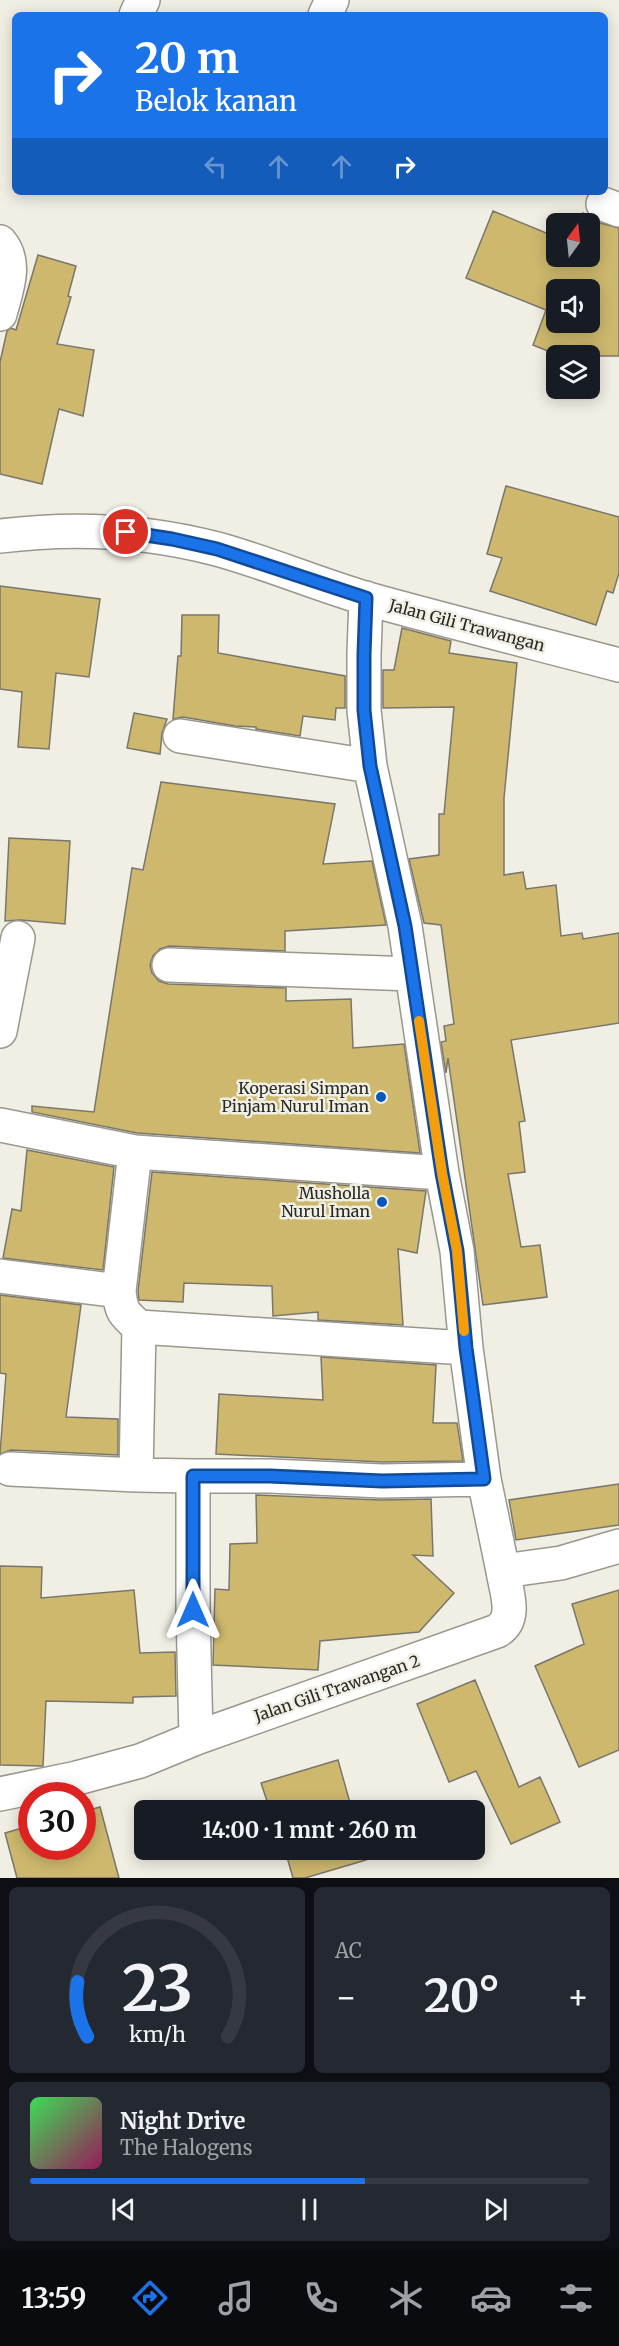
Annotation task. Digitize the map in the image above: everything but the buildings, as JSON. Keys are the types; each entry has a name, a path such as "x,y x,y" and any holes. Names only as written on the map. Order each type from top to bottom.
{"street":[{"path":"0,242 8,252 10,278 0,314"},
{"name":"Jalan Gili Trawangan","path":"0,536 78,530 126,532 172,539 217,549 366,598 619,665"},
{"name":"Jalan Gili Trawangan 2","path":"0,1794 77,1778 140,1761 196,1738 497,1631 503,1628 510,1616 484,1479 466,1348 457,1251 442,1173 405,926 370,766 364,710 366,598"},
{"path":"180,735 370,766"},
{"path":"0,1030 18,938"},
{"path":"169,965 412,974"},
{"path":"0,1125 135,1152 442,1173"},
{"path":"135,1152 119,1292 120,1306 124,1314 140,1327 466,1348"},
{"path":"0,1276 119,1292"},
{"path":"136,1475 140,1327"},
{"path":"10,1469 136,1475 270,1476 382,1481 484,1479"},
{"path":"193,1476 196,1738"},
{"path":"503,1571 561,1563 619,1546"}],"slow traffic":[{"path":"419,1021 442,1173 457,1251 464,1331"}],"place":[{"name":"Koperasi Simpan Pinjam Nurul Iman","path":"381,1097"},
{"name":"Musholla Nurul Iman","path":"382,1202"}],"route":[{"path":"126,532 217,549 366,598 364,710 370,766 405,926 442,1173 457,1251 466,1348 484,1479 382,1481 270,1476 193,1476 193,1610"}]}
